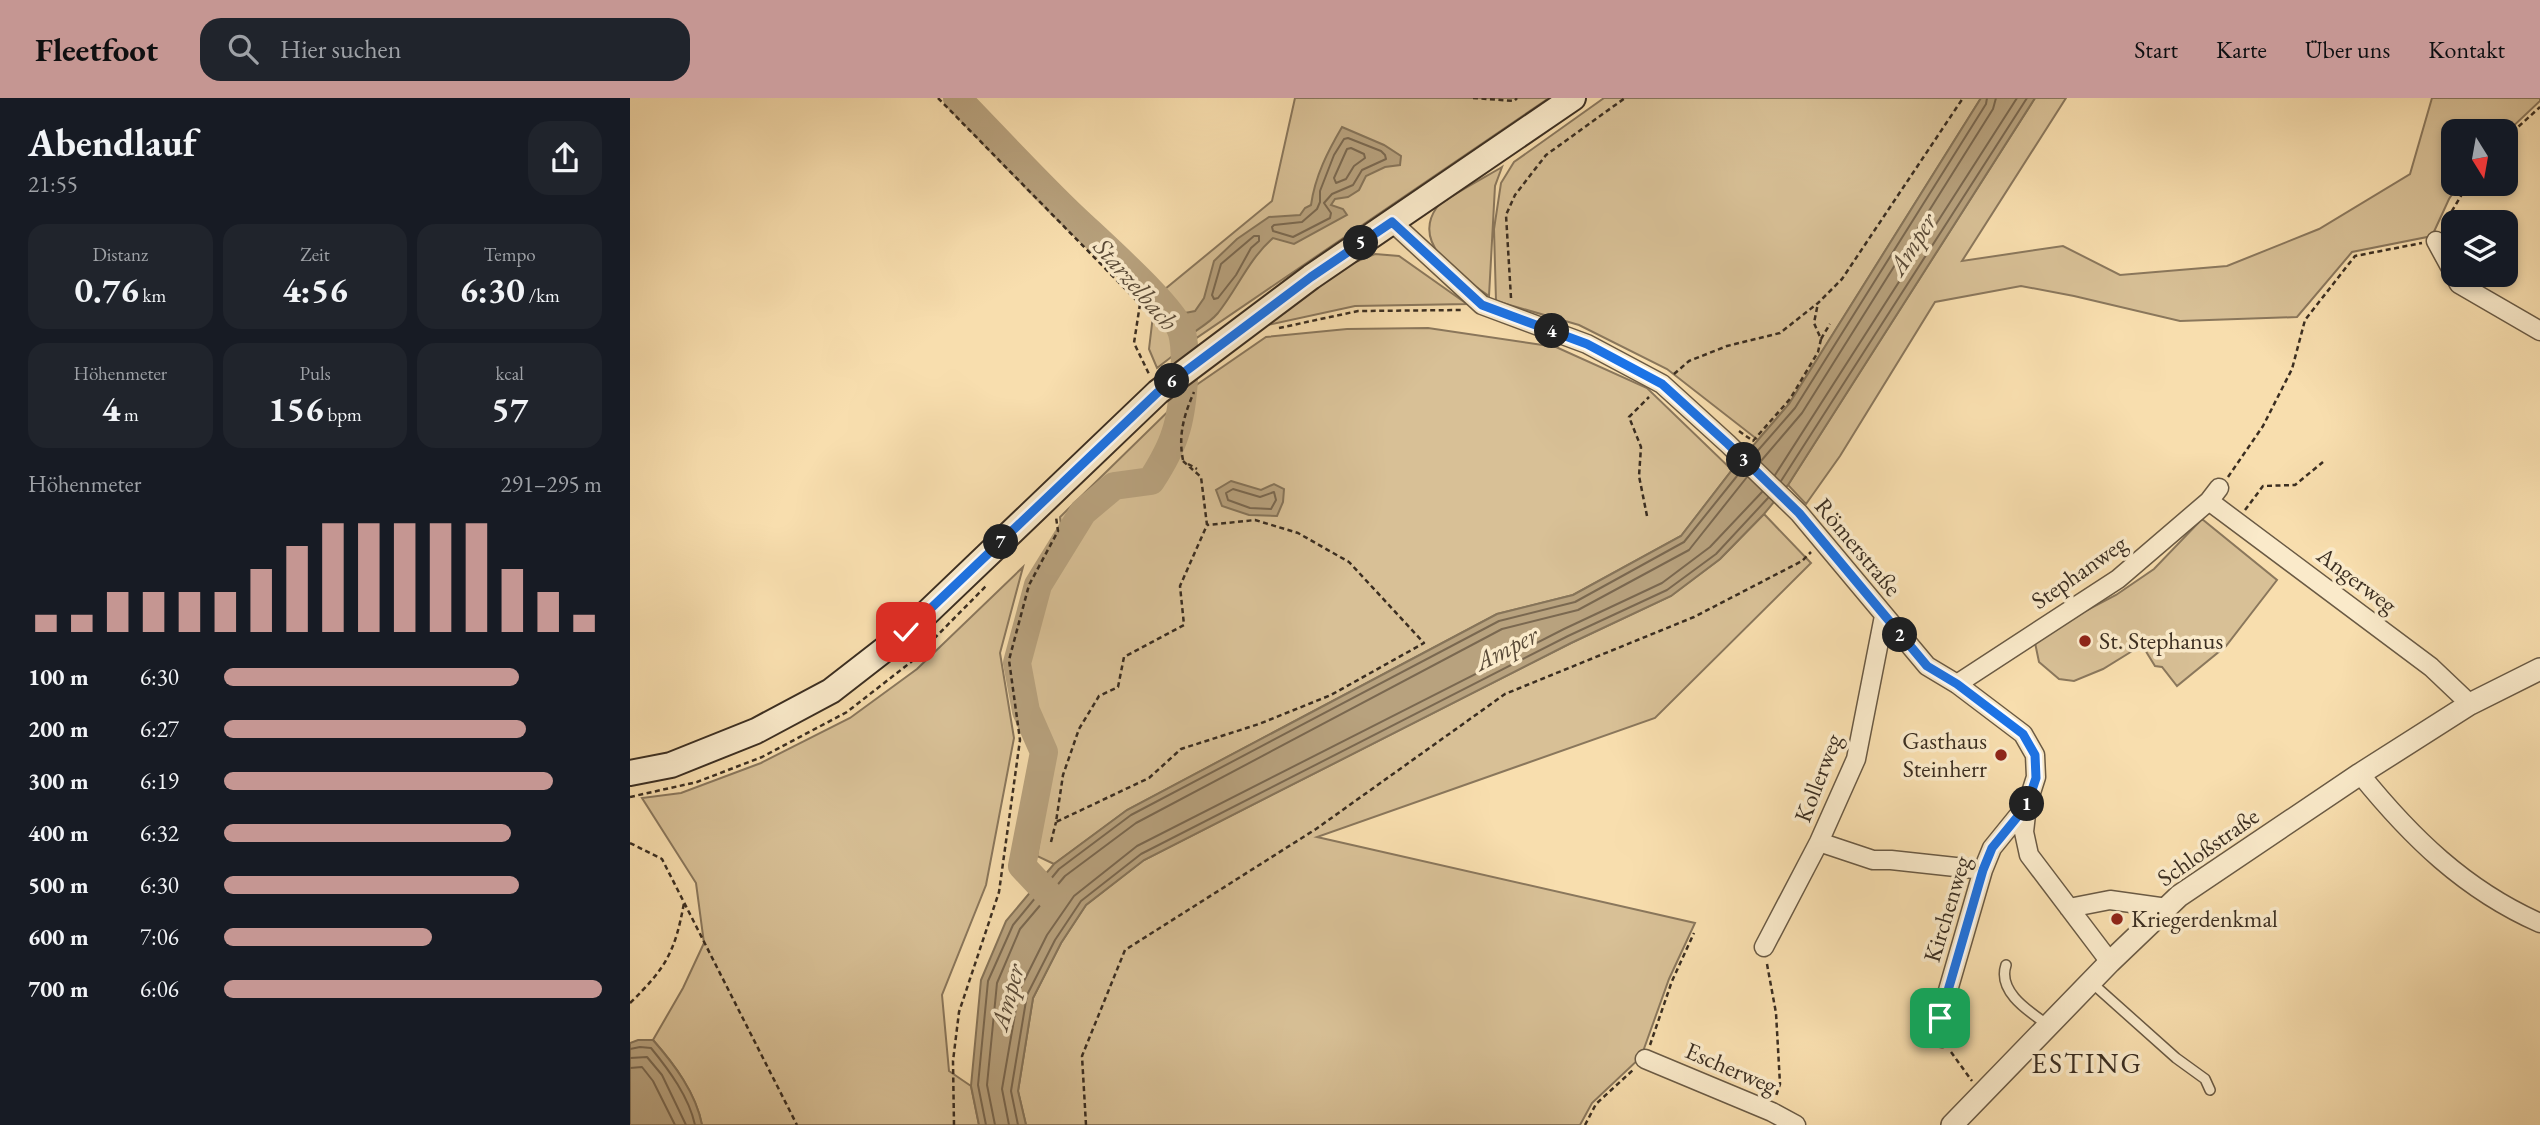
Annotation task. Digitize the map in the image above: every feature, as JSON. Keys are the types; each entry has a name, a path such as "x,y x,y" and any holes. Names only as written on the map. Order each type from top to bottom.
{"main road":[{"path":"630,773 671,765 756,731 831,691 906,632 1164,387 1194,376 1311,277 1573,98"}],"street":[{"name":"Römerstraße","path":"1392,222 1482,305 1587,344 1662,384 1799,513 1927,666 1957,684 2023,734 2035,755 2036,778 2027,805 2024,832 2029,855 2110,962"},
{"path":"2436,241 2441,250"},
{"path":"2464,287 2540,331"},
{"name":"Angerweg","path":"2214,494 2237,521 2431,667 2470,704"},
{"name":"Stephanweg","path":"1957,684 2118,579 2214,494"},
{"name":"Kollerweg","path":"1764,947 1819,842 1856,759 1884,616"},
{"name":"Schloßstraße","path":"1952,1125 2110,962 2179,896 2360,774 2470,704 2540,669"},
{"path":"2360,774 2394,816 2428,851 2513,911 2540,923"},
{"name":"Kirchenweg","path":"1942,1038 1940,1018 1983,870 1992,848 2027,805"},
{"path":"1819,842 1873,860 1983,870"},
{"path":"2069,908 2110,900 2167,908"},
{"name":"Escherweg","path":"1646,1059 1772,1112 1796,1125"}],"lane":[{"path":"2006,965 2004,972 2010,990 2021,1005 2048,1025"},
{"path":"2091,982 2169,1052 2205,1079 2210,1090"}],"path":[{"path":"938,98 1140,304"},
{"path":"1473,98 1514,102 1517,98"},
{"path":"1511,316 1506,215 1515,195 1546,155 1625,98"},
{"path":"1647,516 1639,476 1641,447 1629,417 1689,360 1727,346 1780,333 1818,303 1842,279 1963,98"},
{"path":"2518,127 2540,107"},
{"path":"2214,494 2269,415 2292,369 2305,320 2355,256 2436,241 2461,196"},
{"path":"1140,304 1160,291"},
{"path":"1818,303 1814,323 1821,339"},
{"path":"1140,304 1134,343 1164,387"},
{"path":"1274,329 1358,311 1467,310"},
{"path":"1739,432 1753,441 1790,399 1818,352 1821,339 1830,324"},
{"path":"1051,842 1063,775 1079,729 1099,696 1118,687 1124,657 1184,625 1180,586 1207,525 1201,477 1183,461 1181,446 1183,416 1194,376"},
{"path":"1183,461 1197,469"},
{"path":"2237,521 2263,486 2295,485 2323,462"},
{"path":"954,1125 953,1061 959,1012 999,892 1020,740 1009,660 1029,585 1058,531 1056,516"},
{"path":"1056,822 1149,778 1181,749 1259,724 1331,695 1424,643 1349,562 1298,533 1255,520 1207,525"},
{"path":"1086,1125 1082,1056 1125,950 1316,830 1505,694 1694,617 1802,561 1822,539"},
{"path":"630,843 662,859 797,1125"},
{"path":"630,1003 657,977 677,939 684,903"},
{"path":"1585,1125 1596,1104 1646,1059 1672,981 1694,933"},
{"path":"1764,947 1776,1013 1780,1084 1772,1112"},
{"path":"1942,1038 1982,1093"}],"shaded area":[{"path":"1295,98 1549,98 1192,341 1159,294 1272,201"},
{"path":"1604,98 1981,98 1789,404 1758,440 1667,369 1579,325 1496,301 1494,229 1501,183 1514,162"},
{"path":"2035,98 2066,98 1962,261 2063,246 2120,275 2227,266 2319,229 2410,174 2432,98 2540,98 2518,122 2518,119 2441,119 2441,196 2451,196 2444,210 2441,210 2432,236 2352,252 2297,317 2180,321 2021,286 1935,302 1840,456 1806,504 1788,485"},
{"path":"1502,167 1495,186 1489,296 1443,259 1430,235 1430,221 1441,204"},
{"path":"1375,254 1399,256 1467,304 1355,306 1258,327 1353,263"},
{"path":"1154,307 1179,351 1157,368 1149,349"},
{"path":"1428,328 1556,347 1647,388 1732,470 1681,536 1573,595 1497,614 1127,810 1054,864 1037,856 1054,752 1036,704 1028,661 1043,587 1062,534 1060,517 1192,388 1266,337 1347,329"},
{"path":"1764,514 1811,563 1655,718 1317,837 1695,923 1669,979 1641,1057 1592,1103 1580,1125 1026,1125 1018,1091 1033,998 1061,943 1086,905 1144,860 1571,643 1671,596 1720,559"},
{"path":"2202,519 2277,580 2226,646 2177,686 2162,667 2155,666 2142,645 2103,669 2074,681 2059,679 2039,662 2034,638 2116,595 2154,569"},
{"path":"1023,567 1000,653 1014,738 986,885 942,995 949,1071 971,1086 979,1125 702,1125 689,1090 653,1040 683,988 704,943 696,883 642,798 681,793 761,763 850,718 917,669"}],"water":[{"name":"Amper","path":"1981,98 2035,98 1788,485 1764,514 1720,559 1671,596 1571,643 1144,860 1086,905 1061,943 1033,998 1018,1091 1026,1125 979,1125 971,1086 981,980 1006,921 1054,864 1127,810 1497,614 1573,595 1681,536 1732,470 1789,404"},
{"path":"1342,127 1384,145 1401,156 1400,165 1385,167 1366,176 1359,190 1348,197 1335,199 1331,205 1343,209 1347,215 1294,244 1273,238 1257,255 1218,313 1179,344 1153,303 1159,297 1180,314 1195,311 1204,298 1214,261 1237,239 1269,217 1300,215 1311,205 1323,164"},
{"path":"1231,481 1261,490 1274,484 1284,489 1283,502 1277,516 1249,515 1222,506 1216,490"},
{"path":"653,1040 669,1059 695,1102 702,1125 630,1125 630,1043"}],"waterway":[{"name":"Starzelbach","path":"957,98 1051,195 1148,288 1176,321 1184,343 1185,369 1180,412 1175,434 1164,458 1151,481 1114,486 1083,512 1038,585 1017,663 1026,711 1044,752 1022,866 1053,899"}],"place":[{"name":"St. Stephanus","path":"2085,641"},
{"name":"Gasthaus Steinherr","path":"2001,755"},
{"name":"Kriegerdenkmal","path":"2117,919"}],"district":[{"name":"ESTING","path":"2087,1063"}],"route":[{"path":"906,632 1158,392 1311,277 1392,222 1482,305 1587,344 1662,384 1799,513 1927,666 1957,684 2023,734 2035,755 2036,778 2027,805 1992,848 1983,870 1940,1018"}]}
